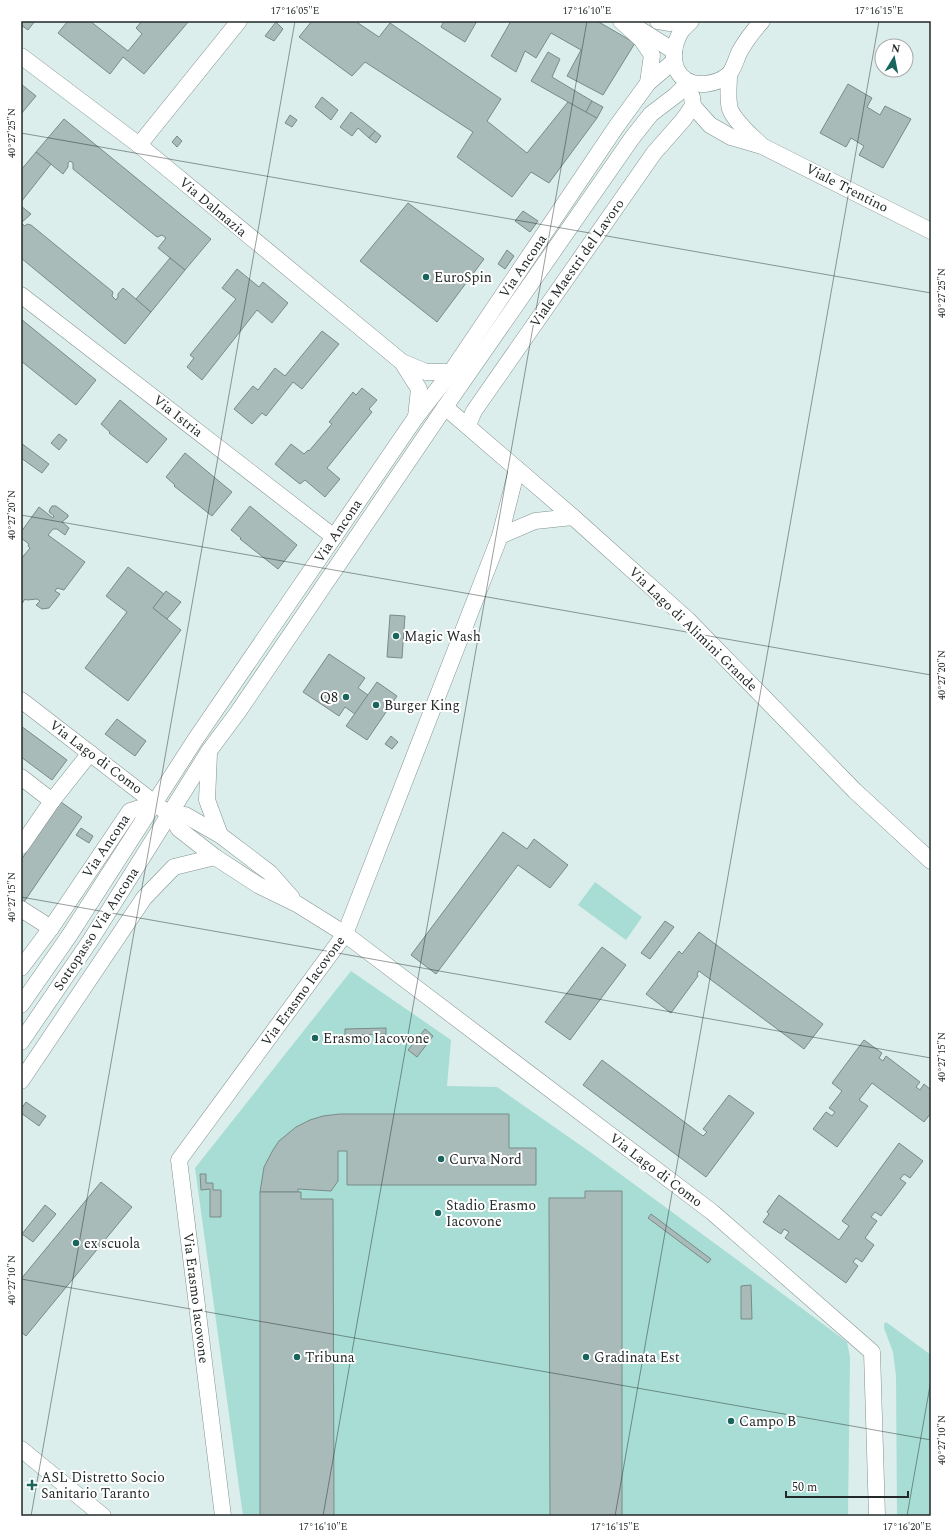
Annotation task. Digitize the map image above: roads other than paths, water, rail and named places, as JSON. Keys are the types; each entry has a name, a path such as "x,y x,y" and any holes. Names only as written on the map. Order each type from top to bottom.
{"street":[{"path":"138,144 239,21"},
{"name":"Via Ancona","path":"621,21 641,39 652,55 648,83"},
{"path":"626,21 674,56"},
{"path":"658,21 679,21"},
{"path":"691,21 679,34 674,56 679,74 693,83 714,83 729,75 740,50 762,21"},
{"name":"Via Dalmazia","path":"21,56 138,144 402,362 426,372 451,372"},
{"name":"Via Ancona","path":"21,968 48,932 130,811 155,803 195,740 416,417 451,372 616,127 648,83 674,56"},
{"name":"Viale Trentino","path":"729,75 730,110 762,146"},
{"path":"693,83 693,106"},
{"name":"Via Ancona","path":"170,815 209,752 243,705 445,407 632,138 651,114 693,83"},
{"name":"Viale Trentino","path":"693,106 710,125 731,137 762,146 931,231"},
{"name":"Viale Maestri del Lavoro","path":"468,426 474,411 654,153 683,120 693,106"},
{"name":"Via Istria","path":"21,295 334,537"},
{"name":"Via Dalmazia","path":"402,362 419,389 416,417"},
{"name":"Via Lago di Alimini Grande","path":"445,407 573,517 688,620 855,791 931,861"},
{"name":"Via Erasmo Iacovone","path":"223,1516 179,1160 345,934 500,536 517,469"},
{"path":"500,536 535,521 573,517"},
{"name":"Via Lago di Como","path":"21,700 170,815 179,829 216,857 258,885 298,904 345,934 712,1212 872,1352 877,1516"},
{"path":"209,752 207,800 220,835"},
{"path":"21,846 52,801 90,753"},
{"path":"21,777 52,801"},
{"name":"Sottopasso Via Ancona","path":"21,1005 69,936 155,803"},
{"name":"Via Lago di Como","path":"170,815 185,814 220,835 270,873 298,904"},
{"name":"Sottopasso Via Ancona","path":"21,1042 90,941 170,815"},
{"path":"21,1081 144,898 174,866 216,857"},
{"path":"21,909 48,932 69,936"},
{"path":"90,941 92,976"},
{"path":"21,1449 103,1516"}],"place":[{"name":"EuroSpin","path":"426,277"},
{"name":"Magic Wash","path":"396,636"},
{"name":"Q8","path":"346,697"},
{"name":"Burger King","path":"376,705"},
{"name":"Erasmo Iacovone","path":"315,1038"},
{"name":"Curva Nord","path":"441,1159"},
{"name":"Stadio Erasmo Iacovone","path":"438,1213"},
{"name":"ex scuola","path":"76,1243"},
{"name":"Tribuna","path":"297,1357"},
{"name":"Gradinata Est","path":"586,1357"},
{"name":"Campo B","path":"731,1421"},
{"name":"ASL Distretto Socio Sanitario Taranto","path":"32,1485"}]}
